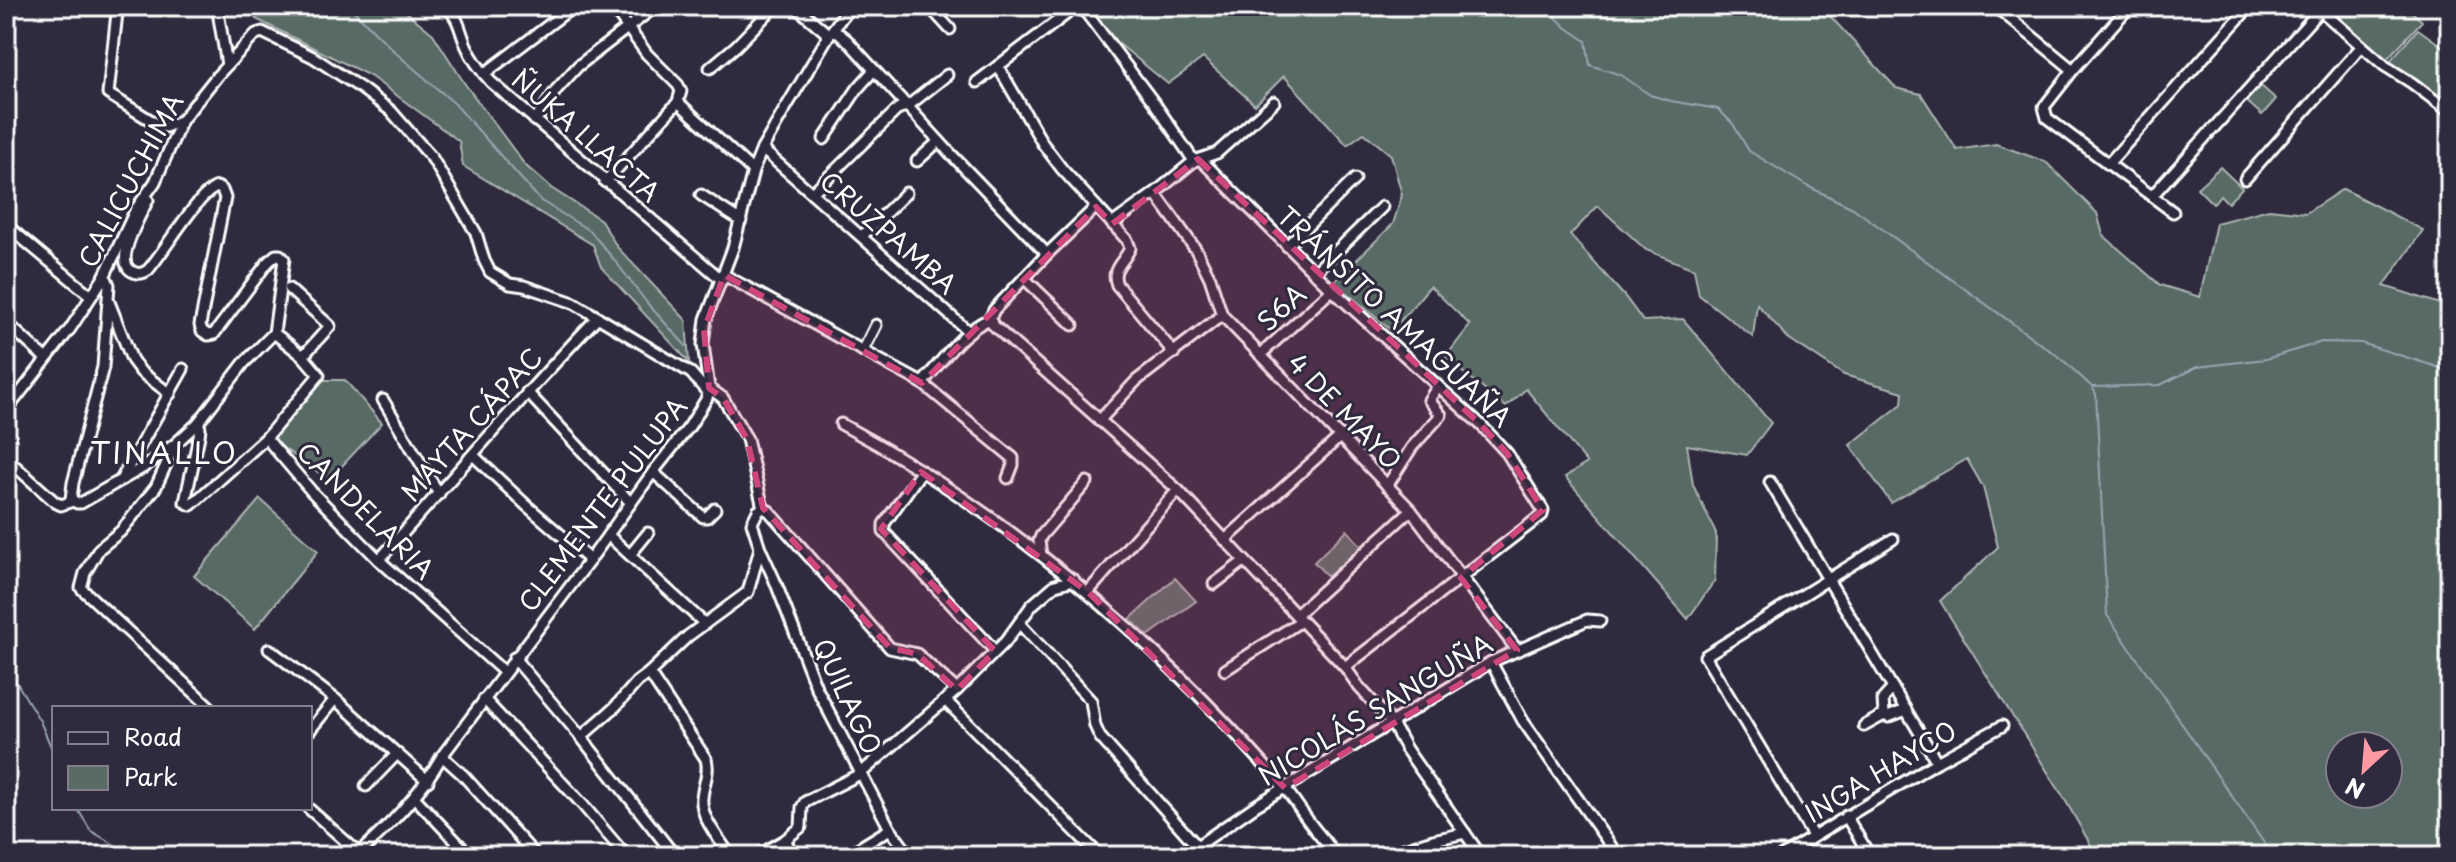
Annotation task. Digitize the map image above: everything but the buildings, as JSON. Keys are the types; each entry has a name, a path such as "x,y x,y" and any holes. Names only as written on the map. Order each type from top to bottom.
{"street":[{"path":"217,6 227,65"},
{"name":"ÑUKA LLACTA","path":"446,6 456,15 466,45 484,74 605,182 723,278 922,383 1013,458 1008,478"},
{"path":"456,15 465,6"},
{"path":"484,74 574,6"},
{"path":"605,182 678,102 681,91 647,54 612,6"},
{"path":"535,121 578,66 656,6"},
{"path":"710,68 775,6"},
{"path":"795,6 847,40 1047,254"},
{"name":"CLEMENTE PULUPA","path":"357,855 415,798 514,658 689,427 708,390 704,330 741,221 753,171 762,149 831,32 850,6"},
{"path":"929,6 950,29"},
{"path":"977,82 1079,6"},
{"name":"TRÁNSITO AMAGUAÑA","path":"1079,6 1197,160 1507,453 1543,510 1542,515 1461,578"},
{"path":"1995,6 2073,70"},
{"path":"2130,6 2073,70 2044,107 2045,114 2173,212"},
{"path":"2108,164 2250,6"},
{"path":"118,8 108,94 160,126 166,127 182,120"},
{"path":"2152,196 2323,9 2361,47 2450,112"},
{"name":"CALICUCHIMA","path":"6,411 70,329 104,277 136,209 155,182 182,120 227,65 256,34 262,32 313,57 391,111 432,158 476,233 490,272 510,284 574,303 691,373 708,390 723,398 747,439 763,508"},
{"path":"2245,179 2361,47"},
{"path":"998,66 1043,144 1127,240 1130,248 1127,256 1113,276 1117,285 1174,353"},
{"path":"824,139 874,70"},
{"path":"812,193 899,108 908,106 947,75"},
{"path":"678,102 753,171"},
{"path":"1112,224 1197,160 1217,153 1274,102"},
{"path":"917,161 939,141"},
{"name":"CRUZPAMBA","path":"762,149 969,332"},
{"path":"1287,246 1355,179"},
{"path":"6,458 55,502 61,505 73,501 81,503 144,467 175,444 198,423 244,363 274,333 284,259 280,255 268,262 214,334 208,335 202,331 200,325 225,198 217,187 198,204 148,270 137,273 127,267 124,261 126,251 155,182"},
{"path":"862,236 906,193"},
{"name":"4 DE MAYO","path":"1155,193 1196,250 1210,278 1222,315 1411,510 1517,650"},
{"path":"701,195 741,221"},
{"path":"922,383 969,332 990,319 994,310 1024,278 1096,207"},
{"path":"1314,273 1382,207"},
{"path":"6,225 91,296"},
{"path":"73,501 71,495 78,461 103,367 109,282 104,277"},
{"path":"1024,278 1073,325"},
{"path":"289,289 330,326 303,356"},
{"name":"S6A","path":"1260,355 1332,290"},
{"path":"108,299 132,360 141,372 170,394"},
{"path":"1099,421 1136,381 1222,315"},
{"name":"MAYTA CÁPAC","path":"379,560 474,456 527,392 597,318"},
{"path":"990,319 998,331 1178,490 1345,667 1392,723 1406,749 1481,856"},
{"path":"6,322 46,359"},
{"path":"863,351 876,325"},
{"path":"266,438 319,375 303,356 274,333"},
{"path":"120,481 183,369"},
{"path":"1387,486 1412,447 1441,415 1430,402 1438,386"},
{"path":"527,392 631,503"},
{"path":"383,400 439,494"},
{"name":"CANDELARIA","path":"198,423 199,436 186,493 185,502 188,505 266,438 312,492 379,560 504,672"},
{"path":"841,424 884,447 921,472 1041,555 1088,592 1206,704 1285,788 1337,856"},
{"path":"1225,540 1341,436"},
{"path":"175,444 156,487 121,531 99,549 85,573 81,588 209,706"},
{"path":"474,456 590,560"},
{"path":"653,472 703,517 715,509"},
{"path":"921,472 884,524 884,532 995,651"},
{"path":"1041,555 1041,536 1087,482"},
{"path":"1770,482 1937,762"},
{"path":"1088,592 1178,490"},
{"path":"581,737 688,636 748,592 760,548 752,523 763,508 769,511 890,648 917,654 957,690"},
{"path":"1225,670 1299,618 1411,510"},
{"path":"630,555 648,533"},
{"path":"608,535 705,624"},
{"path":"1813,836 1705,656 1893,539"},
{"name":"QUILAGO","path":"760,548 816,687 890,829 910,856"},
{"path":"1214,584 1244,561"},
{"path":"1345,667 1461,578"},
{"path":"757,856 801,827 805,802 860,774 957,690 1006,641 1032,605 1055,585 1074,580"},
{"name":"NICOLÁS SANGUÑA","path":"1183,856 1285,788 1491,662 1587,620 1600,621"},
{"path":"1019,623 1091,701 1100,737 1196,845"},
{"path":"269,649 335,699 428,781"},
{"path":"514,658 675,856"},
{"path":"1491,662 1523,721 1618,856"},
{"path":"649,673 706,759 708,767 701,805 730,856"},
{"path":"1884,715 1883,699 1893,688"},
{"path":"312,728 335,699"},
{"path":"484,699 626,856"},
{"path":"945,700 1100,856"},
{"path":"1864,726 1884,715 1888,717 1906,710"},
{"name":"INGA HAYCO","path":"1782,856 2002,726"},
{"path":"366,786 397,754"},
{"path":"442,756 536,856"},
{"path":"415,798 470,856"},
{"path":"310,810 357,855"},
{"path":"1846,816 1870,856"},
{"path":"846,856 890,829"},
{"path":"1381,856 1465,833"},
{"path":"785,840 794,856"}],"highlighted area":[{"path":"1198,159 1481,425 1507,453 1543,510 1461,578 1517,650 1285,788 1088,592 921,472 881,529 995,651 957,690 917,654 890,648 763,508 747,439 723,398 709,388 704,330 724,275 922,383 1096,207 1112,224"}],"green space":[{"path":"247,6 399,6 433,34 465,84 525,165 551,188 601,220 617,247 686,320 689,362 601,267 593,245 463,166 459,141 370,76 256,19"},
{"path":"1091,6 1821,6 1896,88 1921,94 1957,150 1996,144 2046,162 2097,213 2103,235 2160,285 2200,297 2216,223 2269,209 2306,213 2343,189 2423,230 2384,286 2450,307 2450,856 2097,856 1940,601 1998,547 1983,487 1967,459 1891,503 1850,445 1902,404 1903,392 1844,375 1788,338 1757,304 1753,337 1699,295 1694,269 1646,250 1598,206 1570,235 1643,321 1683,319 1771,423 1747,455 1687,445 1693,485 1716,533 1715,580 1688,619 1565,477 1587,463 1526,389 1506,407 1445,358 1470,325 1430,286 1392,331 1334,282 1393,224 1402,195 1391,155 1364,133 1347,145 1284,76 1255,105 1203,58 1168,84 1113,39"},
{"path":"2341,6 2405,6 2422,21 2385,61 2333,14"},
{"path":"2418,29 2450,52 2450,108 2388,63"},
{"path":"2259,84 2276,99 2262,115 2245,100"},
{"path":"2220,167 2242,188 2228,203 2220,195 2213,204 2197,188"},
{"path":"318,380 345,380 382,423 329,480 269,438"},
{"path":"260,499 318,551 255,629 194,576"},
{"path":"1347,530 1362,547 1329,578 1314,562"},
{"path":"1175,578 1196,601 1148,636 1130,619"}],"waterway":[{"path":"349,6 396,53 455,104 541,201 590,231 686,346"},
{"path":"1544,6 1586,41 1590,65 1621,75 1650,95 1718,109 1733,124 1749,151 1807,186 1853,208 2063,360 2092,387 2096,394 2107,615 2273,856"},
{"path":"2093,387 2160,385 2197,367 2266,359 2322,342 2361,343 2450,371"},
{"path":"6,665 40,721 52,749"},
{"path":"78,810 91,831 134,856"}],"district":[{"name":"TINALLO","path":"164,451"}]}
